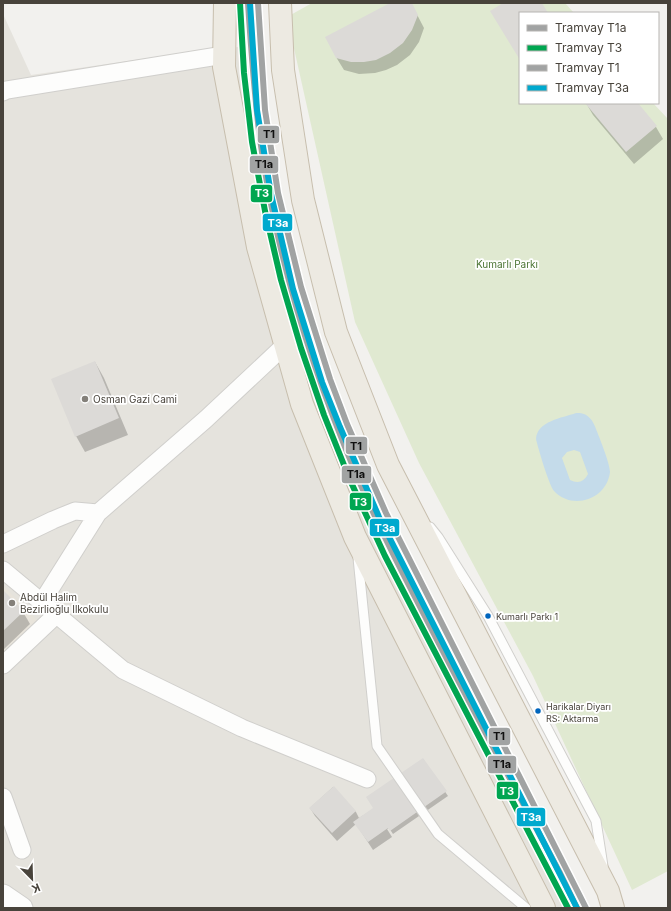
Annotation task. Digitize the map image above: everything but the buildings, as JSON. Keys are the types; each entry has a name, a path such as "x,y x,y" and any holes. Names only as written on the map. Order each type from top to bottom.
{"highway":[{"path":"225,3 224,67 258,247 302,404 356,536 544,908"},
{"path":"280,3 283,70 303,200 336,332 388,465 610,900"}],"street":[{"path":"3,92 7,90 224,55"},
{"path":"42,602 98,513 206,419 285,345"},
{"path":"3,544 75,511 98,513"},
{"path":"3,570 123,670 242,728 367,779"},
{"path":"3,665 57,614"},
{"path":"3,797 22,850"},
{"path":"3,895 22,908"}],"lane":[{"path":"356,536 377,746 438,834 526,908"}],"shaded area":[{"path":"3,14 31,75 190,52 248,46 252,95 259,145 276,231 296,304 329,400 365,487 385,530 509,763 560,864 580,908 3,908"},
{"name":"Abdül Halim Bezirlioğlu Ilkokulu","path":"3,585 38,621 3,653"}],"green space":[{"name":"Kumarlı Parkı","path":"312,3 565,3 573,12 519,12 519,104 654,104 668,119 668,871 632,890 533,676 419,463 355,322 287,17"}],"water":[{"path":"576,413 585,414 591,419 603,447 610,472 608,481 603,489 588,499 579,501 562,497 554,491 541,458 536,439 537,433 545,424","holes":["574,450 580,452 588,474 583,480 576,482 570,480 562,458 567,452"]}],"tram line":[{"name":"T3","path":"240,3 244,73 252,142 265,211 281,280 301,348 324,415 350,480 385,556 568,908"},
{"name":"T1a","path":"248,3 256,105 267,182 286,268 325,395 357,476 392,553 577,908"},
{"name":"T3a","path":"250,3 257,110 271,194 293,289 322,382 379,517 577,908"},
{"name":"T1","path":"258,3 265,110 278,193 301,287 330,379 347,424 386,513 586,908"}],"place":[{"name":"Osman Gazi Cami","path":"85,399"},
{"name":"Abdül Halim Bezirlioğlu Ilkokulu","path":"12,603"},
{"name":"Kumarlı Parkı 1","path":"488,616"},
{"name":"Harikalar Diyarı RS: Aktarma","path":"538,711"}]}
